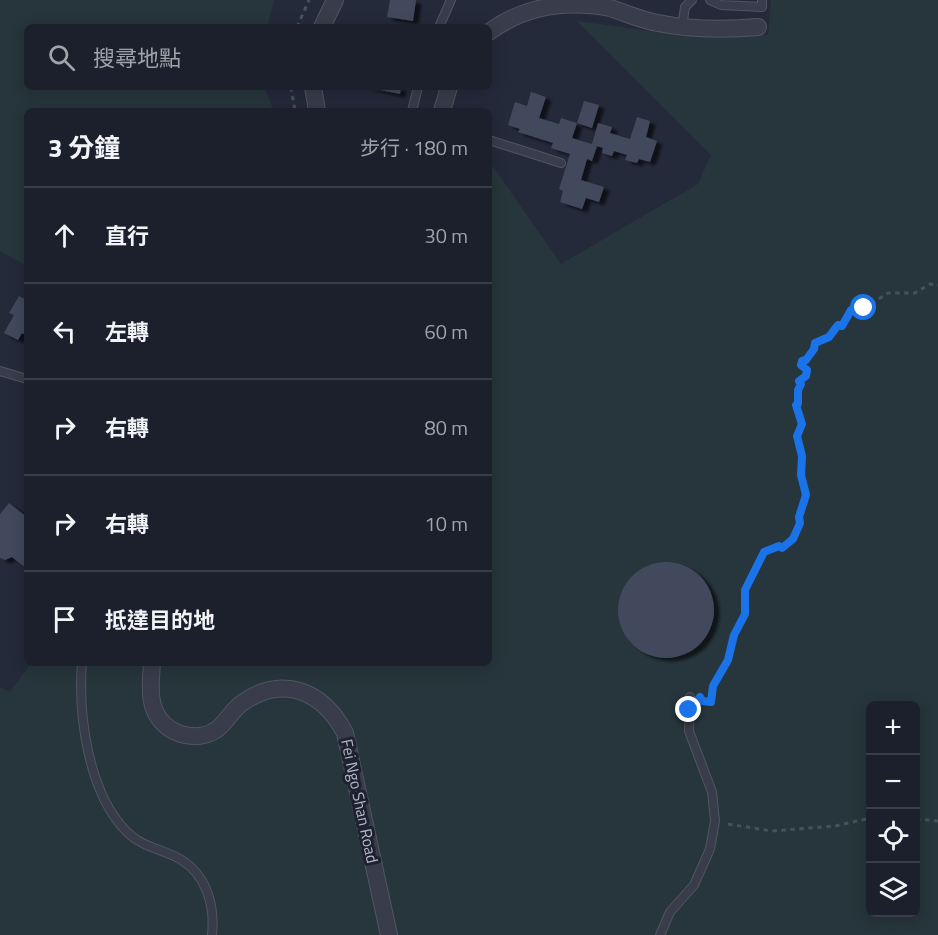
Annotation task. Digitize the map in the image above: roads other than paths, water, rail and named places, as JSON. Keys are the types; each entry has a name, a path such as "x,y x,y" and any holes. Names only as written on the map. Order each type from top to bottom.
{"street":[{"path":"323,24 335,0"},
{"path":"492,30 540,3 587,3 656,23 682,27 716,30 758,27"},
{"path":"314,90 316,108"},
{"path":"443,108 448,90"},
{"name":"Fei Ngo Shan Road","path":"152,666 151,695 154,710 173,732 188,736 203,735 216,729 239,705 254,695 272,690 290,689 308,694 324,703 337,717 345,733 389,935"}],"lane":[{"path":"440,24 451,0"},
{"path":"682,27 685,7 692,0"},
{"path":"710,0 721,5 762,6 762,0"},
{"path":"413,108 417,90"},
{"path":"492,141 561,163"},
{"path":"0,371 24,379"},
{"path":"82,666 80,689 83,729 93,769 108,806 128,833 142,844 180,860 198,875 210,897 214,921 213,935"},
{"path":"660,935 670,912 694,885 710,849 715,821 712,792 689,731 690,697"}]}
